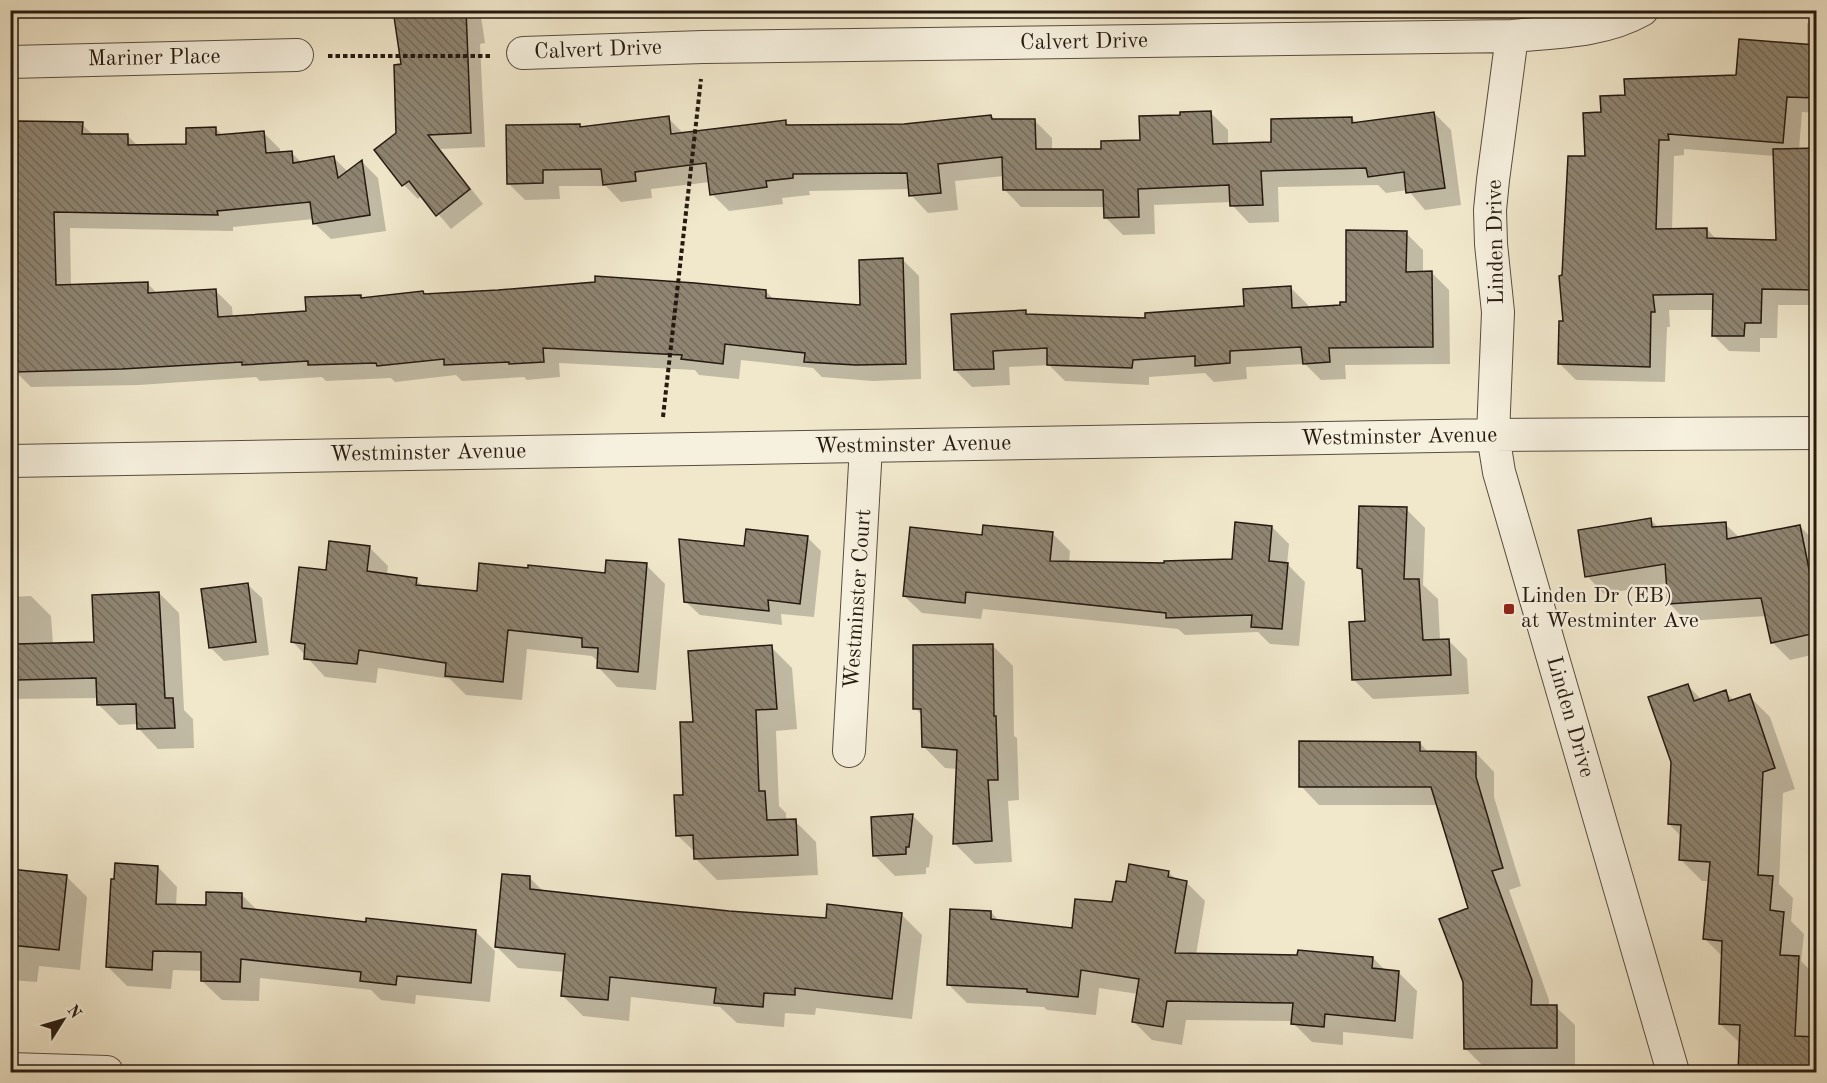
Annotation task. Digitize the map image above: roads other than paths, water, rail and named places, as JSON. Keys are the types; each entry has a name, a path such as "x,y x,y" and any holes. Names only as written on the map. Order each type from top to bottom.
{"street":[{"name":"Calvert Drive","path":"523,53 703,47 1512,36 1605,25 1628,18 1642,10"},
{"name":"Linden Drive","path":"1512,36 1490,210 1498,312 1493,435 1498,472 1673,1072"},
{"name":"Mariner Place","path":"10,62 297,55"},
{"name":"Westminster Avenue","path":"10,461 1493,435 1816,433"},
{"name":"Westminster Court","path":"849,751 866,446"},
{"path":"10,1069 107,1072"}],"place":[{"name":"Linden Dr (EB) at Westminter Ave","path":"1509,609"}]}
